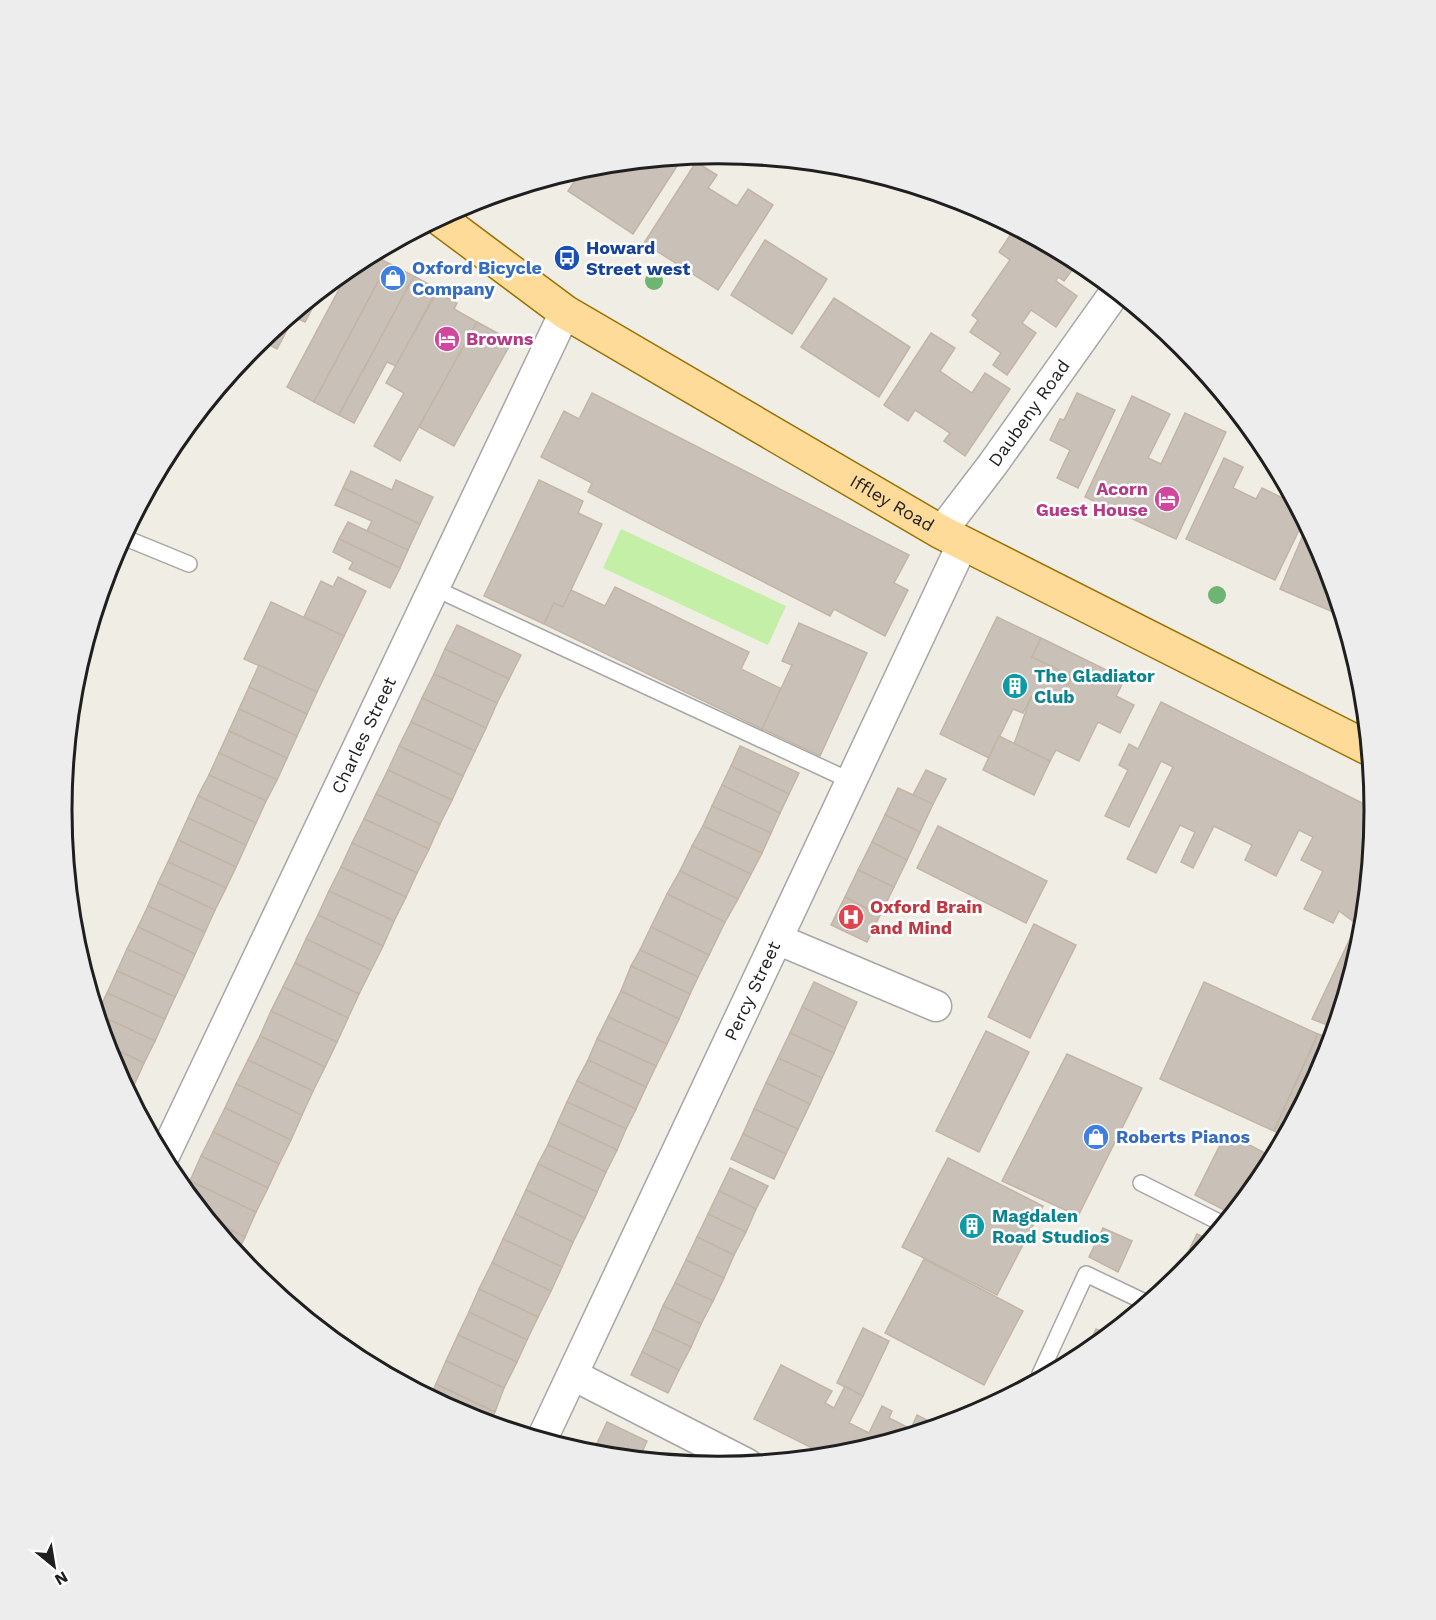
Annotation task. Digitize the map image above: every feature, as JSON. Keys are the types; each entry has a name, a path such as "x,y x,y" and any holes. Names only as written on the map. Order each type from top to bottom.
{"main road":[{"name":"Iffley Road","path":"448,224 565,312 952,537 1360,744"}],"street":[{"name":"Daubeny Road","path":"952,537 993,464 1111,297"},
{"name":"Charles Street","path":"168,1148 565,312"},
{"name":"Percy Street","path":"546,1433 851,781 952,537"},
{"path":"777,939 936,1006"},
{"path":"573,1375 731,1456"}],"lane":[{"path":"131,540 189,564"},
{"path":"434,588 851,781"},
{"path":"1141,1183 1216,1221"},
{"path":"1043,1368 1086,1274 1140,1300"}],"green space":[{"path":"621,529 786,606 768,645 603,568"}],"building":[{"path":"700,164 717,175 708,188 737,206 748,189 773,205 718,290 644,243 694,165"},
{"path":"678,165 633,234 568,191 575,180 592,176"},
{"path":"1011,235 1041,251 1072,270 1064,281 1058,277 1056,281 1077,296 1056,327 1031,310 1022,323 1036,333 1007,375 993,365 1001,353 970,332 978,320 972,315 1010,260 999,252"},
{"path":"765,240 827,279 792,334 731,295"},
{"path":"381,259 388,263 314,402 287,387 341,286"},
{"path":"388,263 414,276 339,415 314,402"},
{"path":"414,276 437,289 396,366 387,362 354,423 339,415"},
{"path":"437,292 457,303 454,309 477,322 400,461 374,446 404,393 386,383"},
{"path":"834,298 910,347 879,397 801,347"},
{"path":"313,307 305,322 298,319"},
{"path":"477,322 512,341 454,446 419,427"},
{"path":"289,327 277,349 270,345"},
{"path":"931,333 955,348 940,371 972,393 985,373 1010,389 965,456 944,441 950,433 915,410 908,421 884,405"},
{"path":"592,393 909,555 894,583 908,590 885,636 834,609 830,616 588,492 592,483 541,457 564,411 579,419"},
{"path":"1077,393 1115,410 1078,488 1057,478 1070,450 1050,440 1060,419 1064,420"},
{"path":"1132,396 1170,414 1148,458 1161,464 1185,413 1226,432 1176,539 1085,497"},
{"path":"1224,458 1243,467 1233,488 1256,499 1262,488 1283,498 1299,529 1275,580 1186,539"},
{"path":"351,471 392,490 396,480 433,497 420,524 343,488"},
{"path":"539,480 583,501 578,513 602,524 563,607 554,603 544,624 484,596"},
{"path":"343,488 420,524 408,550 367,531 372,521 335,505"},
{"path":"348,522 408,550 400,568 339,539"},
{"path":"1303,536 1333,612 1280,589"},
{"path":"339,539 400,568 390,588 349,569 353,562 333,552"},
{"path":"338,577 366,591 344,636 304,617 321,581 333,587"},
{"path":"615,587 749,652 741,669 782,689 762,729 544,624 554,603 563,607 571,590 605,606"},
{"path":"271,602 344,636 317,692 244,659"},
{"name":"The Gladiator Club","path":"997,617 1041,638 1032,657 1072,676 1059,703 1042,695 1031,697 1023,713 1013,709 989,758 940,734"},
{"path":"799,623 867,653 820,756 762,729 792,665 782,661"},
{"path":"457,625 521,655 509,679 445,649"},
{"path":"1041,638 1125,679 1116,696 1134,705 1120,733 1098,722 1079,761 1056,750 1050,761 1014,744 1031,697 1042,695 1059,703 1072,676 1032,657"},
{"path":"445,649 509,679 497,703 434,674"},
{"path":"259,665 317,692 307,714 249,687"},
{"path":"434,674 497,703 486,728 422,698"},
{"path":"249,687 307,714 297,736 239,709"},
{"path":"422,698 486,728 475,751 411,722"},
{"path":"1161,702 1364,804 1363,852 1354,922 1339,911 1333,923 1304,909 1323,871 1301,860 1313,837 1299,830 1276,876 1245,860 1252,845 1214,826 1193,868 1181,862 1195,832 1180,825 1156,873 1127,859 1173,767 1161,761 1129,827 1105,816 1128,770 1119,765 1129,744 1138,749"},
{"path":"239,709 297,736 287,758 229,731"},
{"path":"411,722 475,751 463,776 399,746"},
{"path":"229,731 287,758 277,780 219,753"},
{"path":"999,736 1050,761 1034,795 983,770"},
{"path":"399,746 463,776 452,800 388,770"},
{"path":"740,746 799,773 789,794 731,766"},
{"path":"219,753 277,780 266,801 209,775"},
{"path":"731,766 789,794 780,813 722,785"},
{"path":"388,770 452,800 440,824 376,794"},
{"path":"926,770 946,779 933,804 913,795"},
{"path":"209,775 266,801 256,823 198,796"},
{"path":"722,785 780,813 771,833 712,806"},
{"path":"898,788 933,804 920,832 885,815"},
{"path":"376,794 440,824 429,849 364,819"},
{"path":"198,796 256,823 246,845 188,818"},
{"path":"712,806 771,833 762,853 703,826"},
{"path":"885,815 920,832 907,860 872,842"},
{"path":"188,818 246,845 236,867 178,840"},
{"path":"364,819 429,849 417,873 352,843"},
{"path":"703,826 762,853 751,874 692,846"},
{"path":"938,826 1047,881 1026,923 917,868"},
{"path":"178,840 236,867 226,888 168,862"},
{"path":"872,842 907,860 894,887 858,870"},
{"path":"352,843 417,873 406,897 341,867"},
{"path":"692,846 751,874 738,899 680,871"},
{"path":"168,862 226,888 215,910 158,883"},
{"path":"341,867 406,897 394,921 329,891"},
{"path":"858,870 894,887 880,915 845,897"},
{"path":"680,871 738,899 725,922 667,894"},
{"path":"158,883 215,910 205,932 148,906"},
{"path":"329,891 394,921 383,946 318,915"},
{"path":"667,894 725,922 709,955 651,927"},
{"path":"845,897 880,915 867,942 831,925"},
{"path":"148,906 205,932 195,954 138,927"},
{"path":"318,915 383,946 371,970 306,939"},
{"path":"1034,924 1076,945 1030,1038 988,1017"},
{"path":"138,927 195,954 185,976 127,949"},
{"path":"651,927 709,955 698,977 640,950"},
{"path":"1352,934 1327,1025 1312,1019"},
{"path":"306,939 371,970 359,994 295,963"},
{"path":"127,949 185,976 175,997 117,971"},
{"path":"640,950 698,977 690,994 631,966"},
{"path":"295,963 359,994 348,1018 283,987"},
{"path":"631,966 690,994 679,1019 621,991"},
{"path":"117,971 175,997 165,1019 107,993"},
{"path":"814,982 857,1002 845,1028 802,1007"},
{"path":"1204,982 1318,1034 1274,1131 1160,1079"},
{"path":"283,987 348,1018 337,1042 271,1011"},
{"path":"621,991 679,1019 667,1044 608,1017"},
{"path":"107,993 165,1019 155,1041 106,1018 102,1004"},
{"path":"802,1007 845,1028 834,1053 790,1033"},
{"path":"271,1011 337,1042 325,1067 260,1036"},
{"path":"608,1017 667,1044 656,1066 597,1039"},
{"path":"106,1018 155,1041 144,1063 119,1051"},
{"path":"986,1031 1029,1052 979,1152 936,1131"},
{"path":"790,1033 834,1053 822,1078 778,1058"},
{"path":"1318,1034 1323,1036 1297,1096 1277,1132 1274,1131"},
{"path":"260,1036 325,1067 313,1091 248,1060"},
{"path":"597,1039 656,1066 646,1087 588,1060"},
{"path":"119,1051 144,1063 134,1085 121,1057"},
{"path":"1067,1054 1142,1088 1078,1216 1002,1181"},
{"path":"778,1058 822,1078 810,1104 766,1083"},
{"path":"248,1060 313,1091 302,1115 236,1084"},
{"path":"588,1060 646,1087 636,1109 577,1081"},
{"path":"577,1081 636,1109 626,1129 567,1102"},
{"path":"766,1083 810,1104 798,1129 754,1109"},
{"path":"236,1084 302,1115 291,1140 225,1108"},
{"path":"567,1102 626,1129 617,1150 558,1122"},
{"path":"225,1108 291,1140 279,1164 213,1132"},
{"path":"754,1109 798,1129 786,1154 743,1134"},
{"path":"558,1122 617,1150 606,1172 548,1145"},
{"path":"213,1132 279,1164 268,1188 201,1156"},
{"path":"1226,1133 1265,1153 1225,1210 1195,1195"},
{"path":"743,1134 786,1154 774,1179 731,1159"},
{"path":"548,1145 606,1172 597,1192 538,1164"},
{"path":"201,1156 268,1188 256,1212 190,1181"},
{"name":"Magdalen Road Studios","path":"948,1158 1043,1206 997,1295 902,1247"},
{"path":"538,1164 597,1192 585,1218 526,1190"},
{"path":"730,1168 768,1186 756,1209 719,1191"},
{"path":"190,1181 256,1212 245,1237 224,1227"},
{"path":"526,1190 585,1218 573,1242 515,1214"},
{"path":"719,1191 756,1209 746,1232 708,1214"},
{"path":"515,1214 573,1242 562,1267 503,1239"},
{"path":"708,1214 746,1232 734,1255 697,1237"},
{"path":"224,1227 245,1237 241,1245"},
{"path":"1103,1228 1132,1241 1118,1272 1089,1257"},
{"path":"1197,1234 1203,1237 1187,1254"},
{"path":"697,1237 734,1255 724,1278 686,1260"},
{"path":"503,1239 562,1267 551,1291 492,1263"},
{"path":"924,1259 1023,1311 984,1385 885,1333"},
{"path":"686,1260 724,1278 713,1301 675,1283"},
{"path":"492,1263 551,1291 538,1317 479,1289"},
{"path":"675,1283 713,1301 701,1324 663,1306"},
{"path":"479,1289 538,1317 527,1340 469,1312"},
{"path":"663,1306 701,1324 691,1347 653,1329"},
{"path":"469,1312 527,1340 517,1362 458,1335"},
{"path":"863,1328 889,1341 863,1396 837,1383"},
{"path":"653,1329 691,1347 679,1370 642,1352"},
{"path":"458,1335 517,1362 504,1388 446,1361"},
{"path":"642,1352 679,1370 668,1393 631,1375"},
{"path":"446,1361 504,1388 495,1412 436,1384"},
{"path":"781,1365 832,1391 825,1403 834,1408 845,1386 863,1396 849,1423 869,1433 882,1406 892,1411 889,1418 908,1427 844,1444 813,1448 754,1419"},
{"path":"436,1384 495,1412 493,1415 433,1390"},
{"path":"917,1415 929,1421 912,1426"},
{"path":"607,1422 647,1441 643,1451 596,1445"}],"place":[{"name":"Howard Street west","path":"567,258"},
{"name":"Oxford Bicycle Company","path":"393,278"},
{"name":"Browns","path":"447,339"},
{"name":"Acorn Guest House","path":"1167,499"},
{"name":"The Gladiator Club","path":"1015,686"},
{"name":"Oxford Brain and Mind","path":"851,917"},
{"name":"Roberts Pianos","path":"1096,1137"},
{"name":"Magdalen Road Studios","path":"972,1226"}]}
